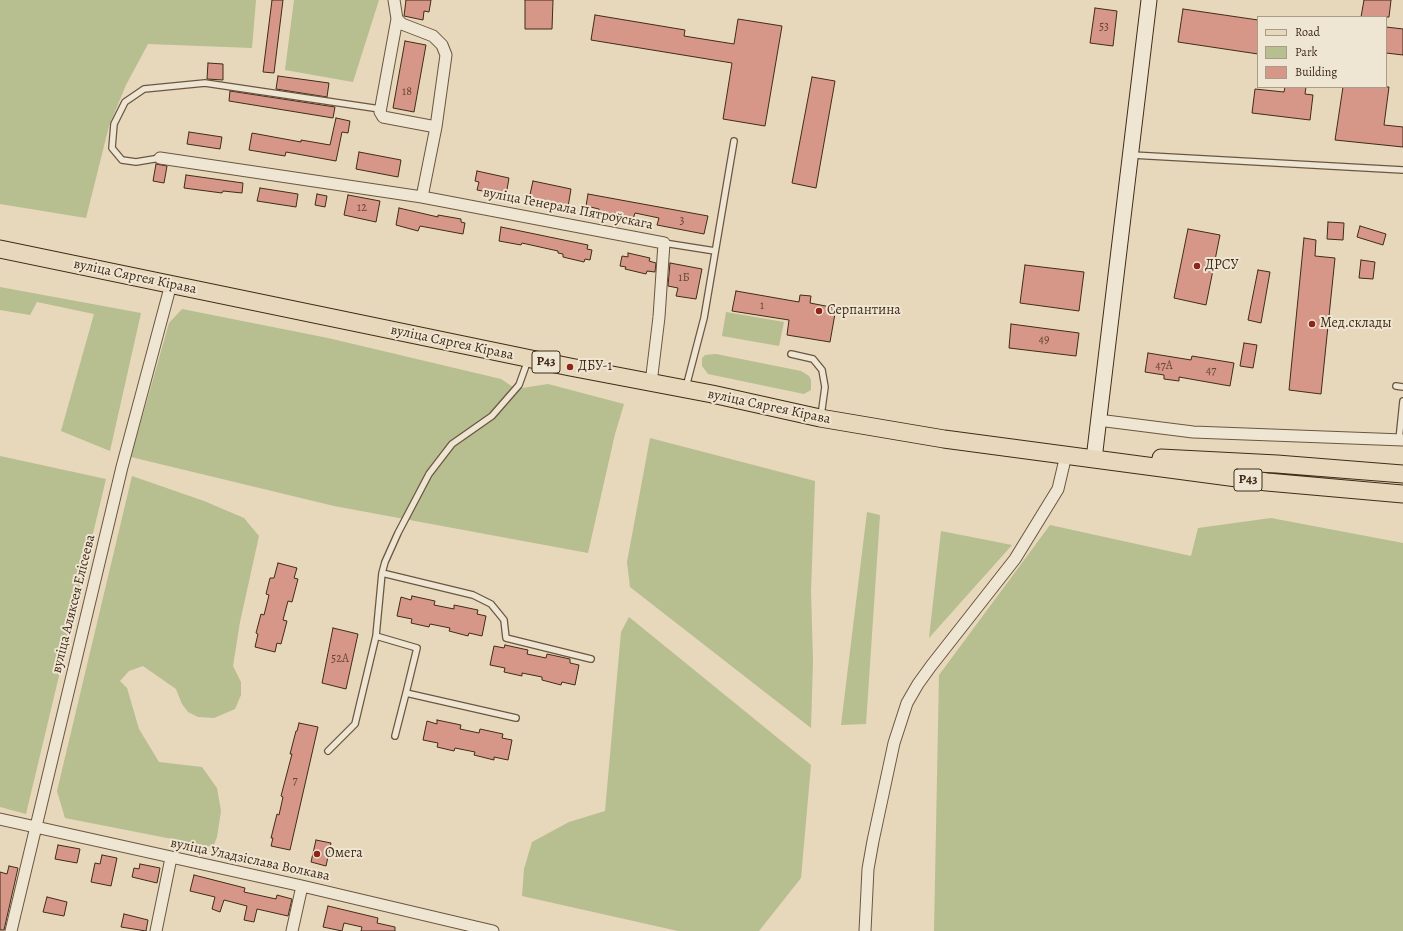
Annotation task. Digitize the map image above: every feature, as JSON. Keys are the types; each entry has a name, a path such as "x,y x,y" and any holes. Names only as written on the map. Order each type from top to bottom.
{"main road":[{"name":"вуліца Сяргея Кірава","path":"0,249 528,359 686,389 820,418 944,439 1267,482 1403,494"},
{"name":"вуліца Сяргея Кірава","path":"1094,459 1176,458 1403,474"}],"street":[{"path":"394,0 397,18 380,109 383,116 436,127"},
{"path":"1094,459 1149,0"},
{"path":"397,18 409,28 433,36 445,50 446,61 436,127 422,197"},
{"name":"вуліца Генерала Пятроўскага","path":"160,158 422,197 664,243 659,317 651,383"},
{"name":"вуліца Аляксея Елісеева","path":"11,931 122,467 170,284"},
{"path":"1098,420 1193,432 1401,440"},
{"path":"865,931 868,869 873,841 894,743 907,703 931,666 1015,559 1058,489 1066,455"},
{"name":"вуліца Уладзіслава Волкава","path":"0,819 302,886 450,926 493,931"},
{"path":"156,931 171,858"},
{"path":"292,931 302,886"}],"lane":[{"path":"160,158 136,162 122,160 112,148 114,124 125,102 144,89 205,83 380,109"},
{"path":"686,389 704,318 734,141"},
{"path":"1131,155 1403,170"},
{"path":"664,243 715,251"},
{"path":"791,354 813,359 822,370 825,387 820,418"},
{"path":"328,751 355,724 376,636 382,573 385,562 398,534 429,474 452,444 492,416 519,385 528,359"},
{"path":"1396,386 1403,387"},
{"path":"1401,440 1403,402"},
{"path":"382,573 473,595 491,604 504,620 506,638 591,659"},
{"path":"376,636 417,648 395,736"},
{"path":"406,693 516,718"}],"green space":[{"path":"0,0 256,0 252,48 148,44 126,85 109,126 86,218 0,204"},
{"path":"294,0 379,0 353,82 285,70"},
{"path":"0,287 141,313 110,451 61,431 94,314 37,302 30,315 0,310"},
{"path":"182,309 328,338 501,379 516,389 548,384 624,404 615,434 588,553 334,506 131,457 169,323"},
{"path":"726,312 784,322 779,346 722,336"},
{"path":"716,354 801,371 809,376 811,380 811,390 804,394 708,374 702,366 702,358 705,355"},
{"path":"650,438 815,481 811,591 813,661 811,728 630,587 627,562"},
{"path":"0,456 106,479 26,814 0,807"},
{"path":"132,476 204,501 244,518 259,536 240,622 233,666 241,682 241,695 235,709 214,718 198,717 188,712 182,704 176,689 143,666 129,671 120,681 127,688 139,729 159,762 202,767 217,788 221,811 217,837 213,847 65,818 57,791"},
{"path":"867,512 880,515 866,724 841,725"},
{"path":"1271,518 1403,543 1403,931 934,931 939,675 1050,525 1191,556 1198,528"},
{"path":"941,531 1012,545 929,638"},
{"path":"629,617 811,765 801,878 759,931 678,931 522,896 524,869 532,842 569,822 605,811 621,632"}],"building":[{"path":"272,0 283,0 274,73 263,72"},
{"path":"406,0 431,0 429,12 424,11 423,20 404,16"},
{"path":"525,0 553,0 552,29 525,29"},
{"path":"1364,0 1391,0 1389,17 1361,16"},
{"path":"1095,8 1117,11 1113,46 1090,43"},
{"path":"1183,9 1257,20 1257,54 1178,42"},
{"path":"595,15 685,30 684,36 734,44 738,19 782,26 765,126 723,119 732,63 591,40"},
{"path":"1387,27 1403,29 1403,55 1387,53"},
{"path":"405,41 426,45 414,112 393,108"},
{"path":"208,63 223,64 223,80 207,79"},
{"path":"278,76 329,83 327,97 276,89"},
{"path":"812,77 835,81 816,188 792,183"},
{"path":"1389,87 1384,125 1403,127 1403,147 1335,140 1343,88"},
{"path":"1285,88 1306,88 1305,94 1313,95 1310,120 1252,113 1255,89 1284,92"},
{"path":"230,91 335,107 333,118 229,101"},
{"path":"336,118 350,121 348,133 342,132 336,161 286,152 285,156 249,150 252,133 301,142 301,140 330,145"},
{"path":"189,132 222,137 220,149 187,144"},
{"path":"359,152 401,160 398,177 356,169"},
{"path":"156,164 167,166 164,183 153,181"},
{"path":"477,171 509,178 506,195 477,190 479,182 475,181"},
{"path":"186,175 243,183 242,193 223,191 222,193 184,188"},
{"path":"533,181 571,189 568,207 529,199"},
{"path":"260,188 298,194 296,207 257,201"},
{"path":"317,194 327,196 325,207 315,205"},
{"path":"588,194 708,216 704,234 657,225 659,218 635,213 633,219 599,213 599,209 586,206"},
{"path":"348,195 380,201 376,222 344,215"},
{"path":"399,208 438,217 438,215 461,219 461,222 465,223 463,234 420,226 418,231 396,225"},
{"path":"1328,222 1344,223 1343,240 1327,239"},
{"path":"1360,226 1386,234 1383,245 1357,237"},
{"path":"501,227 588,245 587,249 592,250 590,260 585,259 584,262 563,257 563,254 558,253 558,251 522,243 521,245 499,241"},
{"name":"ДРСУ","path":"1188,229 1220,235 1206,305 1174,298"},
{"name":"Мед.склады","path":"1304,238 1316,240 1315,256 1335,258 1321,394 1289,390"},
{"path":"628,253 650,258 649,261 656,263 655,272 647,271 646,274 625,269 626,267 620,266 622,256 628,257"},
{"name":"Мед.склады","path":"1361,260 1375,262 1373,279 1359,278"},
{"path":"670,263 702,269 696,299 676,296 678,288 668,286"},
{"path":"1025,265 1084,272 1079,311 1020,303"},
{"name":"ДРСУ","path":"1258,270 1270,272 1261,323 1248,320"},
{"path":"736,291 799,302 800,295 811,296 810,303 836,308 830,342 787,335 789,320 732,311"},
{"path":"1011,324 1079,333 1076,356 1009,348"},
{"path":"1244,343 1257,345 1253,368 1240,366"},
{"path":"1148,353 1191,360 1192,356 1234,363 1230,386 1179,377 1179,381 1164,379 1164,375 1145,372"},
{"path":"278,563 297,568 294,578 298,579 292,602 288,601 283,620 287,621 281,644 277,643 275,652 255,647 258,634 256,633 261,614 264,615 269,595 266,594 270,578 274,578"},
{"path":"412,596 435,601 434,605 454,609 454,605 478,610 477,614 486,616 482,636 469,633 468,636 449,631 450,628 430,624 429,627 411,623 412,619 397,616 401,597 411,600"},
{"path":"333,628 358,634 346,689 322,683"},
{"path":"505,645 528,650 527,654 546,658 547,654 570,659 570,663 579,665 575,685 562,682 561,685 542,680 542,677 522,673 522,676 504,672 505,668 490,665 494,646 504,648"},
{"path":"437,720 461,725 460,729 479,733 480,729 503,734 502,738 512,740 508,760 494,757 494,760 474,755 475,752 455,748 454,751 437,747 438,743 423,740 427,721 437,724"},
{"path":"299,723 318,727 290,850 271,846 273,838 271,838 277,814 279,815 283,797 281,796 292,754 290,754"},
{"path":"316,840 331,843 326,866 311,862"},
{"path":"58,845 80,849 77,863 55,859"},
{"path":"102,855 117,858 111,886 91,882 95,863 100,864"},
{"path":"140,864 160,868 157,883 132,877 134,868 139,869"},
{"path":"9,866 18,868 4,930 0,930 0,872 7,874"},
{"path":"194,875 245,888 244,892 276,899 277,895 292,899 288,916 257,909 254,922 244,920 247,906 224,900 220,912 212,909 215,897 190,891"},
{"path":"47,897 67,902 64,916 43,912"},
{"path":"328,906 378,918 377,923 395,927 395,931 361,931 362,927 344,923 342,931 323,927"},
{"path":"124,914 148,920 146,931 121,927"}],"place":[{"name":"ДРСУ","path":"1197,266"},
{"name":"Серпантина","path":"819,311"},
{"name":"Мед.склады","path":"1312,324"},
{"name":"ДБУ-1","path":"570,367"},
{"name":"Омега","path":"317,854"}]}
